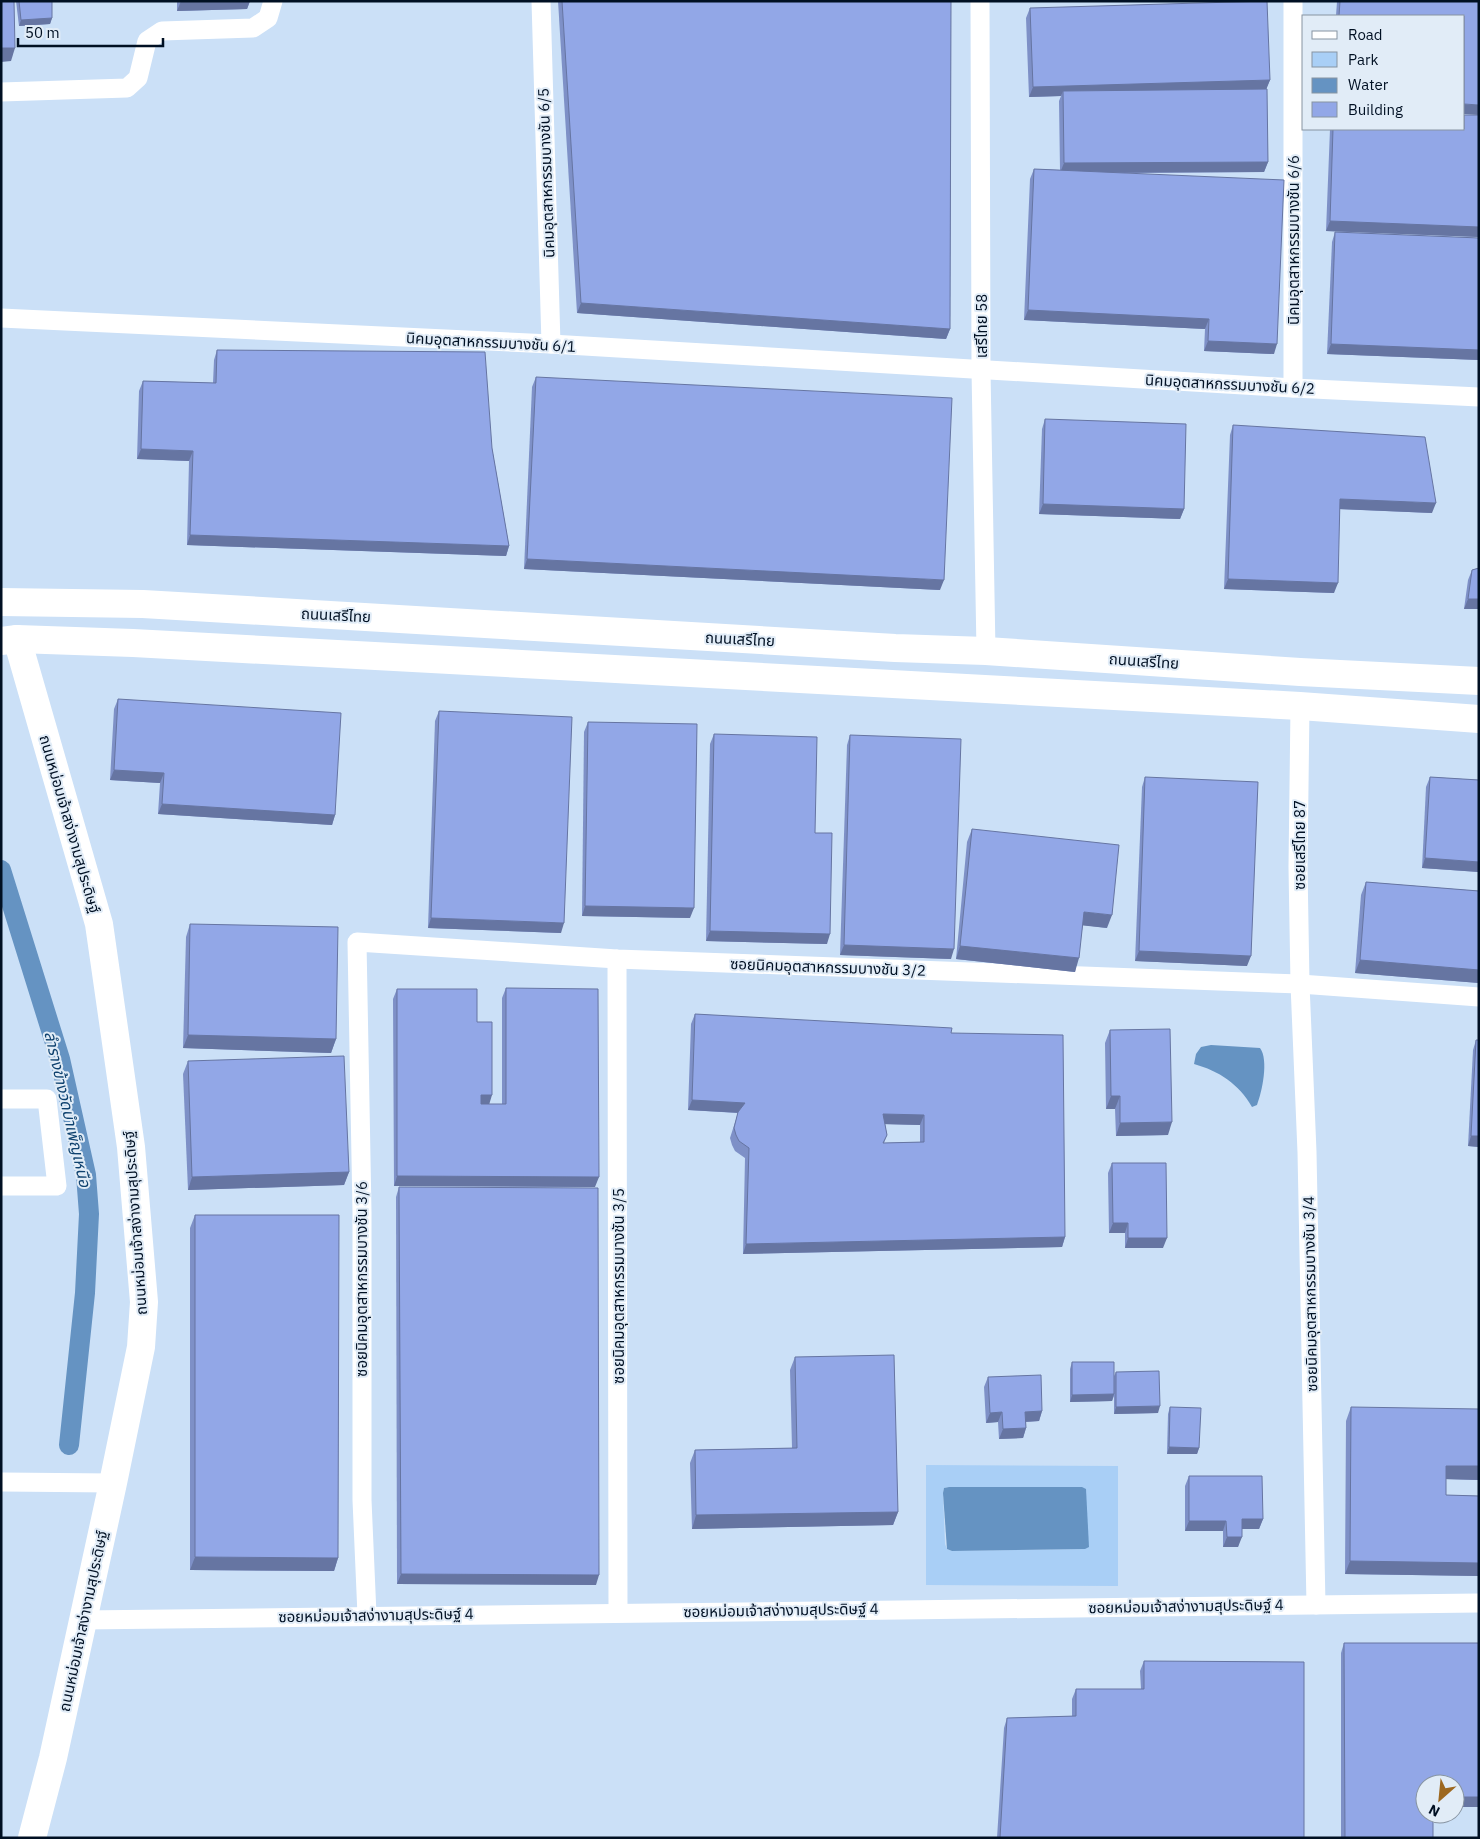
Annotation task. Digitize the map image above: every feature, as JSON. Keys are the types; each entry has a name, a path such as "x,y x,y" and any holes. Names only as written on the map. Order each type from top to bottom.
{"main road":[{"name":"ถนนเสรีไทย","path":"1,602 143,604 895,648 986,651 1300,672 1479,681"},
{"path":"9,640 143,644 1300,706 1479,718"},
{"name":"ถนนหม่อมเจ้าสง่างามสุประดิษฐ์","path":"9,640 99,924 131,1148 144,1302 141,1347 53,1758 32,1838"},
{"path":"1300,672 1300,706"}],"street":[{"path":"1,92 127,88 138,78 147,41 162,31 253,28 268,18 273,1"},
{"name":"นิคมอุตสาหกรรมบางชัน 6/5","path":"541,1 550,344"},
{"name":"เสรีไทย 58","path":"980,1 981,370 986,651"},
{"name":"นิคมอุตสาหกรรมบางชัน 6/6","path":"1293,1 1293,388"},
{"name":"นิคมอุตสาหกรรมบางชัน 6/1","path":"1,318 550,344 981,370"},
{"name":"นิคมอุตสาหกรรมบางชัน 6/2","path":"981,370 1479,397"},
{"name":"ซอยเสรีไทย 87","path":"1300,706 1298,867 1300,984"},
{"name":"ซอยนิคมอุตสาหกรรมบางชัน 3/2","path":"357,942 616,959 1300,984 1479,997"},
{"name":"ซอยนิคมอุตสาหกรรมบางชัน 3/6","path":"357,942 362,1212 362,1500 367,1615"},
{"name":"ซอยนิคมอุตสาหกรรมบางชัน 3/5","path":"616,959 618,1612"},
{"name":"ซอยนิคมอุตสาหกรรมบางชัน 3/4","path":"1300,984 1307,1152 1316,1605"},
{"path":"1,1099 47,1099 57,1186 1,1186"},
{"path":"1,1482 112,1483"},
{"name":"ซอยหม่อมเจ้าสง่างามสุประดิษฐ์ 4","path":"82,1620 1479,1602"}],"green space":[{"path":"926,1465 1118,1466 1118,1586 926,1585","holes":["1082,1487 1085,1549 952,1551 947,1549 945,1544 944,1488"]}],"water":[{"path":"1211,1045 1260,1048 1263,1053 1264,1068 1263,1084 1257,1105 1252,1107 1235,1085 1228,1080 1212,1070 1194,1064 1196,1054 1201,1047"},
{"path":"1082,1487 1086,1489 1089,1547 1085,1549 952,1551 947,1549 943,1493 944,1488"}],"building":[{"path":"1,1 14,1 15,48 1,48"},
{"path":"19,1 52,1 52,18 21,20"},
{"path":"562,1 951,1 950,329 581,303"},
{"path":"1267,1 1270,80 1033,87 1030,8"},
{"path":"1340,1 1479,1 1479,105 1465,104 1465,15 1339,15"},
{"path":"1267,89 1268,162 1064,163 1063,91"},
{"path":"1465,115 1479,115 1479,227 1330,221 1333,130 1465,130"},
{"path":"1034,169 1284,180 1277,344 1208,341 1209,319 1028,310"},
{"path":"1335,232 1479,238 1479,350 1331,344"},
{"path":"217,350 485,352 492,448 509,546 190,535 193,451 141,449 143,381 216,383"},
{"path":"536,377 952,398 944,580 527,559"},
{"path":"1045,419 1186,424 1184,509 1043,504"},
{"path":"1233,425 1425,437 1436,503 1340,499 1338,583 1228,579"},
{"path":"1479,568 1479,599 1468,599 1472,570"},
{"path":"118,699 341,713 335,815 162,804 164,773 114,770"},
{"path":"439,711 572,717 564,923 431,918"},
{"path":"588,722 697,724 694,908 585,906"},
{"path":"714,734 817,737 815,833 832,833 830,934 710,931"},
{"path":"850,735 961,739 954,949 844,945"},
{"path":"1145,777 1258,782 1251,956 1139,951"},
{"path":"1430,777 1479,780 1479,862 1425,858"},
{"path":"972,829 1119,845 1112,915 1084,912 1079,958 960,946"},
{"path":"1366,882 1479,891 1479,970 1360,960"},
{"path":"190,924 338,927 336,1039 188,1035"},
{"path":"506,988 598,989 599,1177 397,1176 397,989 477,989 477,1022 492,1022 492,1095 481,1095 481,1104 506,1104"},
{"path":"695,1014 952,1028 951,1033 1063,1035 1065,1237 746,1244 749,1148 739,1141 734,1128 738,1112 745,1103 692,1100","holes":["883,1114 924,1115 924,1142 883,1143 887,1135"]},
{"path":"1170,1029 1172,1122 1120,1123 1120,1096 1111,1096 1110,1030"},
{"path":"1476,1040 1479,1040 1479,1136 1471,1136"},
{"path":"344,1056 349,1172 192,1177 188,1061"},
{"path":"1112,1163 1166,1163 1167,1238 1128,1238 1128,1223 1113,1223"},
{"path":"399,1187 598,1188 599,1575 401,1574"},
{"path":"195,1215 339,1215 338,1558 195,1557"},
{"path":"894,1355 898,1512 696,1515 695,1450 797,1448 795,1357"},
{"path":"1072,1362 1114,1362 1114,1394 1072,1395"},
{"path":"1159,1371 1160,1406 1116,1407 1116,1372"},
{"path":"1041,1375 1042,1411 1025,1412 1026,1428 1003,1429 1002,1412 990,1413 988,1377"},
{"path":"1170,1407 1201,1408 1199,1448 1169,1447"},
{"path":"1351,1407 1479,1409 1479,1466 1446,1466 1446,1495 1479,1496 1479,1563 1350,1561"},
{"path":"1189,1476 1262,1476 1263,1519 1242,1519 1242,1537 1227,1537 1226,1521 1189,1521"},
{"path":"1344,1643 1479,1643 1479,1797 1465,1797 1465,1774 1415,1774 1415,1824 1433,1824 1433,1838 1345,1838"},
{"path":"1144,1661 1304,1662 1304,1838 1000,1838 1007,1718 1076,1716 1076,1689 1144,1689"}],"waterway":[{"name":"ลำรางข้างวัดบำเพ็ญเหนือ","path":"1,870 60,1059 86,1175 89,1214 85,1293 69,1445"}]}
